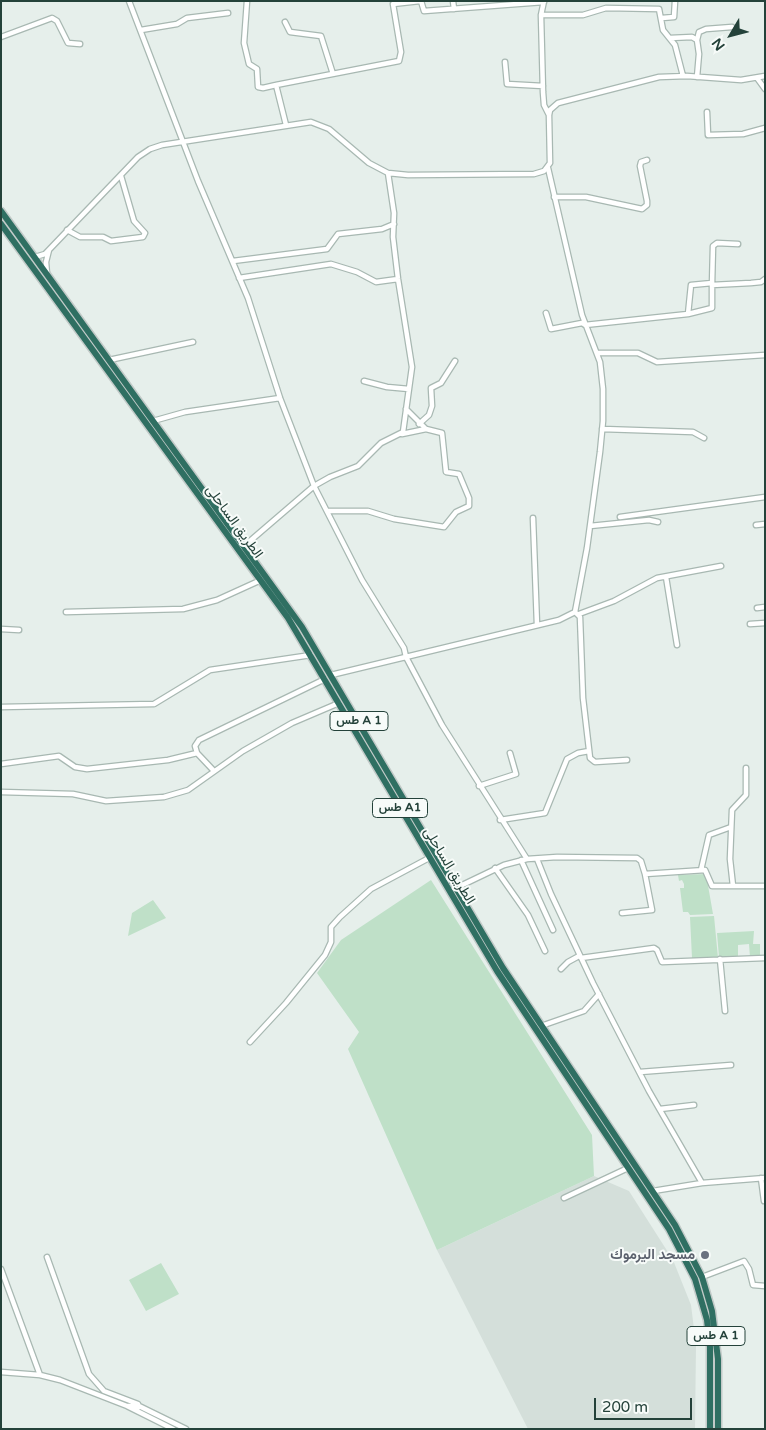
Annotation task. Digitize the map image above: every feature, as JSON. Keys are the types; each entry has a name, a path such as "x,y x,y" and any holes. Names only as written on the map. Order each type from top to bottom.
{"highway":[{"name":"الطريق الساحلى","path":"1,211 109,360 116,376 153,421 289,608 374,746 503,968 653,1191 689,1248 702,1277"},
{"name":"الطريق الساحلى","path":"1,224 116,376 261,580 311,655 497,971 682,1252 701,1297 707,1320 710,1347 710,1429"},
{"path":"367,751 374,746"},
{"path":"608,1138 615,1134"},
{"name":"طس A 1","path":"702,1277 716,1330 718,1429"}],"street":[{"path":"130,1 182,141 240,278 280,398 314,486 362,580 404,648 406,657 442,725 526,859"},
{"path":"248,1 244,43 249,64 257,69 258,87 263,88 384,66 399,61 401,52 393,4 420,1 422,11 544,2 541,15 544,105 549,115 551,158 548,168 585,324 600,362 602,389 602,429 577,613 583,698 589,751 593,762 627,760"},
{"path":"453,1 454,9"},
{"path":"662,18 674,17 675,1"},
{"path":"541,15 583,15 606,8 658,9 664,30 675,44 683,76"},
{"path":"141,30 177,24 187,18 228,13"},
{"path":"1,37 52,18 57,21 68,43 80,44"},
{"path":"285,22 290,32 321,36 333,74"},
{"path":"697,77 699,54 697,40 699,32 706,28 732,28"},
{"path":"670,38 692,36 697,40"},
{"path":"505,62 507,84 543,86"},
{"path":"549,115 553,106 567,100 647,80 683,76 741,80 765,76"},
{"path":"757,78 765,89"},
{"path":"276,85 286,125"},
{"path":"707,112 708,135 743,134 765,128"},
{"path":"35,257 45,254 138,157 150,149 182,141 304,122 317,123 329,129 369,163 388,173 408,175 534,174 548,168"},
{"path":"554,197 586,197 642,209 647,205 647,201 640,166 641,162 647,160"},
{"path":"388,173 398,279 412,367 402,434"},
{"path":"67,230 70,234 80,237 103,237 111,241 143,237 145,233 134,221 121,176"},
{"path":"232,261 327,249 338,234 382,229 394,224"},
{"path":"546,313 552,329 582,322 585,324 688,314 712,308 713,246 717,243 738,244"},
{"path":"47,275 46,262 50,248"},
{"path":"240,278 331,264 357,272 376,282 398,279"},
{"path":"688,314 690,287 761,282 765,279"},
{"path":"109,360 193,342"},
{"path":"597,353 638,354 657,362 765,355"},
{"path":"419,424 429,415 432,406 431,388 442,382 455,361"},
{"path":"364,381 409,390"},
{"path":"153,421 185,412 280,398"},
{"path":"327,511 368,512 439,527 447,525 456,512 467,509 470,500 460,476 445,470 443,434 426,429 406,409"},
{"path":"243,547 314,486 330,477 358,466 381,443 402,434 426,429"},
{"path":"602,429 693,432 704,438"},
{"path":"620,518 765,497"},
{"path":"533,518 538,625"},
{"path":"590,526 649,520 658,522"},
{"path":"756,525 765,524"},
{"path":"331,675 566,618 614,601 652,580 721,566"},
{"path":"666,577 677,645"},
{"path":"66,612 183,609 217,600 261,580"},
{"path":"757,608 765,607"},
{"path":"750,624 765,623"},
{"path":"1,629 19,630"},
{"path":"1,707 154,704 210,670 311,655"},
{"path":"214,771 197,753 195,746 199,740 325,678"},
{"path":"1,792 74,794 106,801 145,800 182,792 287,726 339,703"},
{"path":"500,820 545,813 567,759 578,753 589,751"},
{"path":"1,764 59,756 75,767 87,769 168,760 197,753"},
{"path":"479,786 516,774 510,753"},
{"path":"733,886 730,866 732,808 746,796 746,768"},
{"path":"701,870 709,835 731,827"},
{"path":"456,888 495,868 526,859 557,857 637,858 641,861 645,874 652,910 622,913"},
{"path":"250,1042 293,995 325,955 331,942 331,927 340,917 371,889 429,858"},
{"path":"538,859 580,957 640,1072 702,1183"},
{"path":"521,860 553,930"},
{"path":"495,868 525,910 544,951"},
{"path":"645,874 701,870 707,871 712,886 765,886"},
{"path":"561,969 580,957 654,948 657,950 662,962 765,958"},
{"path":"720,959 725,1011"},
{"path":"542,1026 584,1011 599,994"},
{"path":"640,1072 731,1065"},
{"path":"660,1109 694,1105"},
{"path":"564,1198 628,1168"},
{"path":"653,1191 702,1183 763,1178 764,1201"},
{"path":"47,1257 89,1374 104,1391 137,1403 138,1409"},
{"path":"702,1277 744,1261 749,1269 754,1285 765,1286"},
{"path":"1,1269 40,1375"},
{"path":"1,1372 40,1375 60,1380 186,1429"},
{"path":"138,1409 173,1429"}],"shaded area":[{"path":"594,1176 629,1191 673,1260 691,1305 696,1345 695,1429 528,1429 437,1250"}],"green space":[{"path":"706,874 713,914 690,915 688,912 683,912 680,888 684,888 684,884 682,880 679,881 678,875"},
{"path":"431,880 592,1135 594,1176 437,1250 348,1049 359,1032 317,973 341,940"},
{"path":"153,900 166,918 128,936 132,913"},
{"path":"714,916 718,958 692,958 690,917"},
{"path":"754,931 753,944 760,944 760,957 750,957 749,944 738,945 738,957 719,957 717,933"},
{"path":"161,1263 179,1294 146,1311 129,1280"}],"place":[{"name":"مسجد اليرموك","path":"705,1255"}]}
